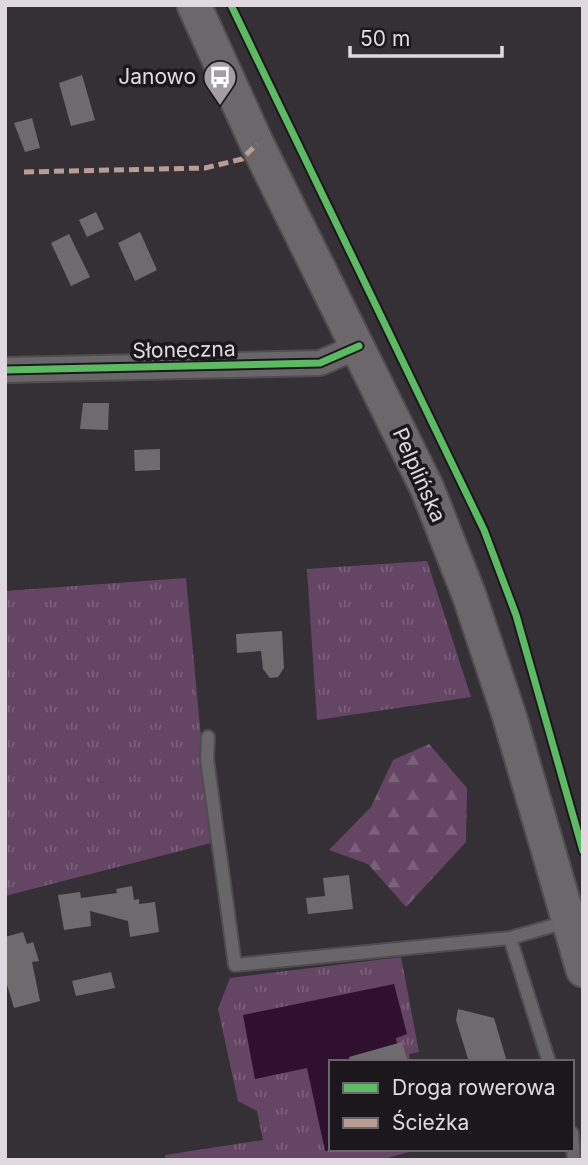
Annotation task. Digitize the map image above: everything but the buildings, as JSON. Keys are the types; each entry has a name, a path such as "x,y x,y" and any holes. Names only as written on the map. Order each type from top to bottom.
{"main road":[{"name":"Pelplińska","path":"194,5 257,144 427,488 469,595 509,715 583,970"}],"street":[{"name":"Słoneczna","path":"5,370 320,363 359,346"}],"lane":[{"path":"208,737 206,759 235,965 510,938 541,932 568,922"},
{"path":"510,938 549,1060"}],"green space":[{"path":"427,561 471,697 317,720 307,569"},
{"path":"186,578 211,843 5,896 5,591"},
{"path":"429,744 467,788 466,842 406,907 368,864 329,850 371,807 393,760"},
{"path":"401,957 419,1052 409,1054 410,1060 329,1060 329,1151 413,1151 380,1160 165,1160 165,1155 263,1140 257,1111 238,1101 218,1009 230,978"}],"shaded area":[{"path":"394,984 407,1034 396,1038 400,1060 329,1060 329,1150 325,1151 307,1068 255,1079 243,1015"}],"marked path":[{"path":"24,172 205,168 242,159 257,144"}],"cycle path":[{"path":"231,5 484,530 516,615 583,851"},
{"path":"5,370 320,363 359,346"}],"place":[{"name":"Janowo","path":"220,107"}]}
